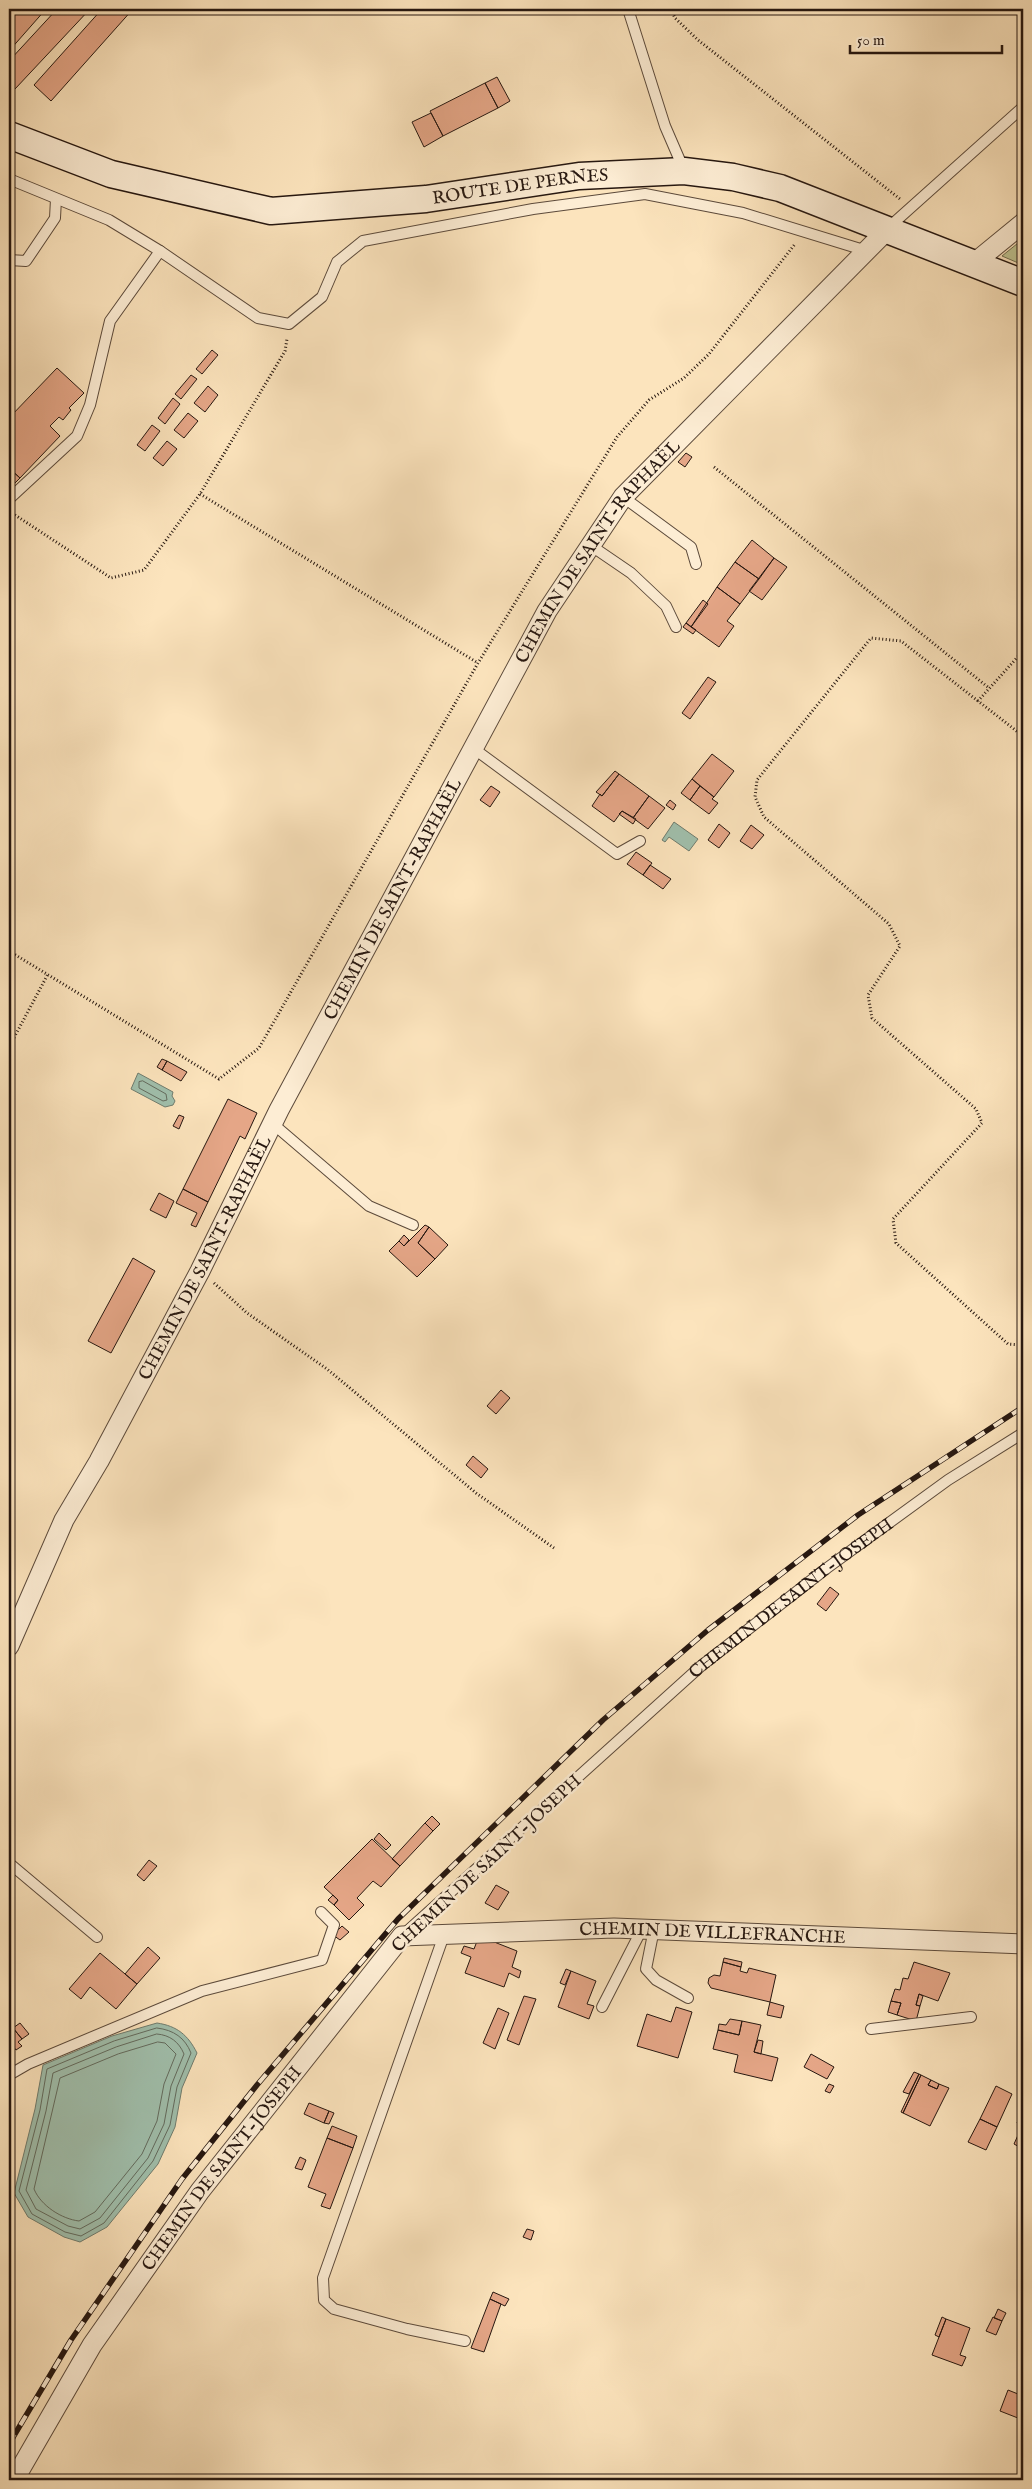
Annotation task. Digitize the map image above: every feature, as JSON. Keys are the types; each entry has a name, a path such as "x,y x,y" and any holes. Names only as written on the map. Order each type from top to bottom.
{"street":[{"name":"ROUTE DE PERNES","path":"9,135 112,174 271,210 426,198 579,176 684,171 733,176 780,188 888,229 1023,284"},
{"path":"973,264 1023,223"},
{"name":"CHEMIN DE SAINT-RAPHAËL","path":"9,1646 64,1520 99,1461 200,1271 272,1123 547,611 623,497 888,229"},
{"name":"CHEMIN DE VILLEFRANCHE","path":"402,1936 614,1928 1023,1944"},
{"name":"CHEMIN DE SAINT-JOSEPH","path":"14,2480 92,2345 200,2190 402,1936"}],"lane":[{"path":"628,9 665,126 684,171"},
{"path":"888,229 1023,106"},
{"path":"9,179 109,220 258,318 289,324 322,297 337,262 363,242 532,209 645,194 744,213 867,251"},
{"path":"9,260 26,261 55,218 56,199"},
{"path":"9,499 77,436 90,405 110,321 160,252"},
{"path":"623,497 691,547 696,564"},
{"path":"590,545 631,573 666,606 676,627"},
{"path":"473,748 617,854 640,841"},
{"path":"272,1123 369,1206 413,1225"},
{"name":"CHEMIN DE SAINT-JOSEPH","path":"402,1936 701,1666 827,1568 948,1480 1023,1433"},
{"path":"9,1863 97,1937"},
{"path":"9,2075 28,2064 202,1991 322,1960 334,1925 321,1912"},
{"path":"648,1929 646,1969 656,1980 688,1998"},
{"path":"602,2007 648,1929"},
{"path":"444,1935 323,2278 324,2300 334,2308 407,2329 465,2341"},
{"path":"871,2029 971,2017"}],"path":[{"path":"671,9 675,18 698,40 912,208"},
{"path":"9,951 219,1079 259,1048 478,664 617,437 649,400 684,378 709,354 804,232"},
{"path":"9,511 111,578 144,570 200,494 285,351 289,324"},
{"path":"714,467 989,688"},
{"path":"200,494 478,664"},
{"path":"1023,736 901,641 871,638 757,780 755,797 764,817 890,924 900,946 868,995 872,1018 976,1109 982,1123 893,1219 896,1244 1008,1344 1023,1346"},
{"path":"978,701 1023,651"},
{"path":"9,1047 48,974"},
{"path":"200,1271 247,1313 327,1369 476,1494 554,1548"}],"green space":[{"path":"1023,239 1023,265 1002,256"}],"water":[{"path":"674,822 698,839 689,851 669,837 665,842 662,840"},
{"path":"138,1073 173,1092 172,1096 175,1101 173,1105 165,1107 131,1089"},
{"path":"157,2023 170,2026 181,2032 190,2041 197,2053 182,2088 175,2127 158,2164 107,2227 80,2242 64,2237 28,2217 14,2193 35,2109 43,2065 112,2036"}],"building":[{"path":"14,9 46,9 9,51 9,15"},
{"path":"57,9 90,9 15,89 9,83 9,61"},
{"path":"102,9 133,9 51,101 34,85"},
{"path":"497,77 510,101 498,108 485,83"},
{"path":"485,83 498,108 443,136 430,111"},
{"path":"431,113 443,136 424,147 412,122"},
{"path":"212,350 218,355 202,374 196,369"},
{"path":"57,368 84,393 69,408 71,410 63,420 59,417 50,426 60,436 20,478 9,468 9,418"},
{"path":"191,375 197,379 181,399 175,394"},
{"path":"208,386 218,395 205,412 194,403"},
{"path":"173,398 180,404 165,424 158,418"},
{"path":"188,413 198,421 184,438 174,430"},
{"path":"152,425 160,431 145,451 137,445"},
{"path":"167,441 177,449 163,466 153,458"},
{"path":"686,453 692,457 685,467 678,462"},
{"path":"9,468 20,478 9,489"},
{"path":"752,540 774,558 759,579 735,562"},
{"path":"774,558 787,567 762,600 749,591"},
{"path":"735,562 759,579 740,604 717,587"},
{"path":"717,587 740,604 727,621 734,626 719,647 691,627"},
{"path":"703,600 708,604 691,627 686,623"},
{"path":"686,623 696,630 693,634 683,627"},
{"path":"708,677 716,682 690,719 682,713"},
{"path":"712,754 734,771 714,797 692,779"},
{"path":"615,771 619,774 602,796 596,792"},
{"path":"619,774 649,796 633,818 622,811 614,822 592,806 600,794 602,796"},
{"path":"692,779 700,786 690,800 681,793"},
{"path":"491,786 500,792 490,807 480,800"},
{"path":"700,786 714,797 712,799 718,803 709,814 690,800"},
{"path":"649,796 665,808 648,829 633,818"},
{"path":"670,800 676,805 673,810 666,805"},
{"path":"622,811 636,819 633,824 619,814"},
{"path":"719,824 730,833 719,848 708,840"},
{"path":"751,825 764,835 752,849 740,841"},
{"path":"636,852 652,863 643,875 627,864"},
{"path":"650,865 671,879 663,889 643,875"},
{"path":"162,1059 167,1061 162,1070 157,1067"},
{"path":"167,1061 187,1072 181,1081 162,1070"},
{"path":"228,1099 257,1113 245,1139 240,1136 208,1202 183,1189"},
{"path":"179,1115 184,1117 179,1129 173,1126"},
{"path":"183,1189 208,1202 196,1227 191,1225 197,1213 176,1203"},
{"path":"159,1193 174,1201 166,1218 150,1210"},
{"path":"425,1225 429,1227 418,1243 435,1259 417,1277 389,1251 399,1241 404,1246"},
{"path":"429,1227 448,1245 435,1259 418,1243"},
{"path":"404,1235 409,1240 404,1246 399,1241"},
{"path":"133,1258 155,1271 111,1353 88,1341"},
{"path":"501,1390 510,1398 496,1414 487,1406"},
{"path":"473,1456 488,1469 481,1478 466,1465"},
{"path":"830,1587 839,1594 826,1611 817,1604"},
{"path":"432,1816 440,1824 433,1831 425,1823"},
{"path":"425,1823 433,1831 400,1866 392,1859"},
{"path":"379,1833 391,1845 386,1850 374,1839"},
{"path":"372,1839 400,1866 381,1887 373,1881 357,1898 364,1905 349,1920 334,1905 338,1900 324,1887"},
{"path":"149,1860 157,1866 144,1881 137,1875"},
{"path":"496,1885 509,1892 498,1910 485,1903"},
{"path":"333,1895 338,1900 334,1905 328,1900"},
{"path":"342,1926 349,1932 340,1940 333,1935"},
{"path":"479,1936 517,1951 512,1967 521,1971 519,1978 509,1973 504,1987 465,1973 471,1957 461,1953 464,1946 474,1949"},
{"path":"148,1947 160,1958 137,1984 125,1974"},
{"path":"100,1953 137,1984 116,2009 90,1987 81,1999 69,1989"},
{"path":"724,1958 742,1962 741,1967 723,1962"},
{"path":"723,1962 741,1967 740,1971 747,1973 749,1968 776,1975 770,2002 711,1988 708,1983 709,1978 714,1975 720,1976"},
{"path":"914,1962 950,1973 938,2001 919,1994 916,2005 920,2006 916,2021 897,2015 901,2003 891,2001 895,1989 900,1990 903,1978 908,1979"},
{"path":"566,1969 571,1971 565,1985 560,1983"},
{"path":"571,1971 596,1981 587,2004 594,2006 589,2019 558,2007"},
{"path":"919,1994 923,1996 920,2006 916,2005"},
{"path":"524,1996 536,1999 519,2045 507,2040"},
{"path":"891,2001 901,2003 897,2015 888,2012"},
{"path":"770,2002 784,2006 781,2018 767,2015"},
{"path":"676,2007 692,2012 678,2058 637,2046 647,2014 671,2022"},
{"path":"498,2008 509,2013 495,2049 483,2043"},
{"path":"730,2019 742,2021 739,2035 718,2030 719,2024 726,2025"},
{"path":"742,2021 761,2025 754,2052 778,2058 772,2081 734,2072 738,2055 713,2049 718,2030 739,2035"},
{"path":"20,2023 29,2034 22,2039 13,2028"},
{"path":"13,2028 22,2039 18,2042 22,2046 16,2050 9,2041 9,2031"},
{"path":"758,2040 763,2041 761,2054 754,2052"},
{"path":"811,2054 834,2067 827,2079 804,2067"},
{"path":"914,2072 919,2074 909,2094 903,2092"},
{"path":"919,2074 921,2075 903,2113 901,2112"},
{"path":"921,2075 931,2080 928,2085 937,2089 939,2084 949,2088 930,2126 903,2113"},
{"path":"931,2080 939,2084 937,2089 928,2085"},
{"path":"829,2084 834,2086 830,2093 825,2091"},
{"path":"996,2086 1012,2094 997,2127 980,2119"},
{"path":"309,2103 329,2111 324,2123 304,2114"},
{"path":"1023,2108 1023,2124 1022,2126 1017,2123"},
{"path":"329,2111 334,2113 329,2124 324,2123"},
{"path":"980,2119 997,2127 986,2150 968,2142"},
{"path":"1023,2124 1023,2149 1014,2144"},
{"path":"332,2126 357,2136 353,2148 327,2138"},
{"path":"327,2138 353,2148 330,2209 321,2206 326,2194 308,2187"},
{"path":"300,2157 306,2160 302,2170 295,2168"},
{"path":"527,2229 534,2231 531,2240 523,2237"},
{"path":"493,2292 509,2299 505,2306 490,2299"},
{"path":"490,2299 501,2304 484,2352 471,2348"},
{"path":"998,2309 1006,2313 1002,2321 994,2318"},
{"path":"942,2317 946,2319 939,2337 935,2335"},
{"path":"993,2317 1002,2321 996,2335 986,2331"},
{"path":"946,2319 970,2328 960,2355 966,2357 962,2366 932,2355"},
{"path":"1008,2390 1023,2396 1023,2420 1000,2411"}],"railway":[{"path":"9,2444 71,2340 182,2179 257,2085 398,1919 603,1720 708,1630 858,1515 1023,1407"}]}
